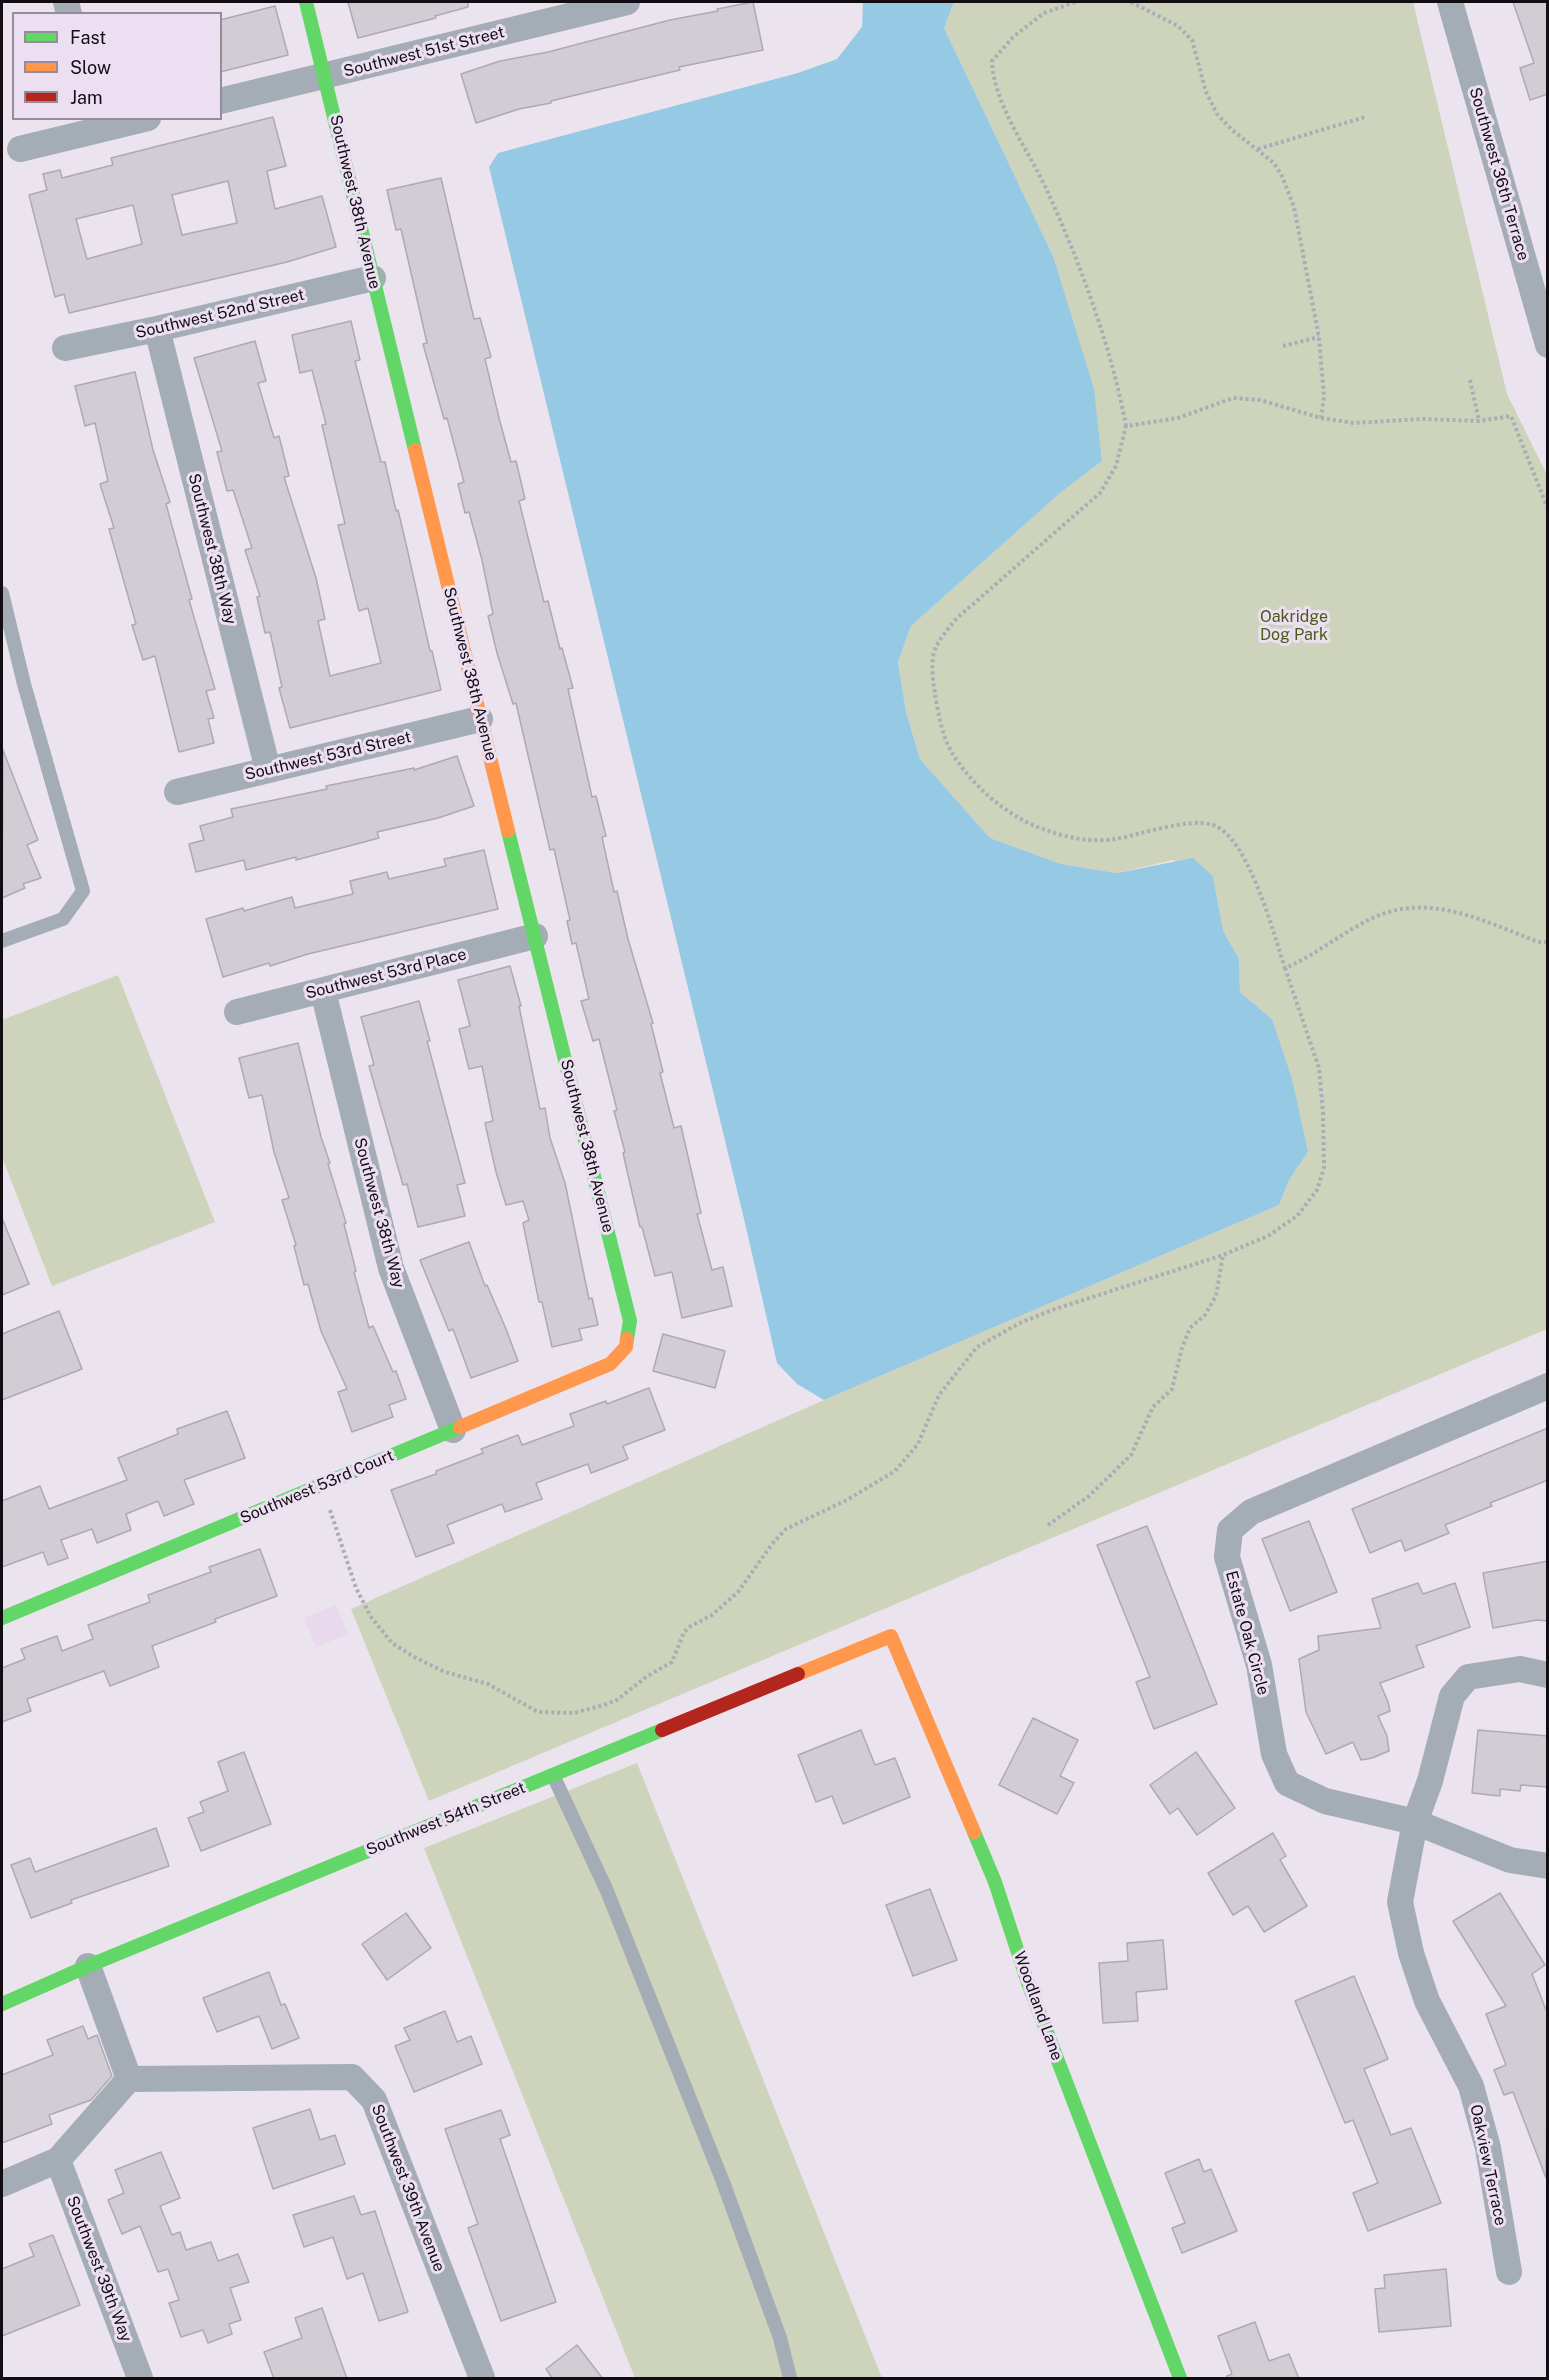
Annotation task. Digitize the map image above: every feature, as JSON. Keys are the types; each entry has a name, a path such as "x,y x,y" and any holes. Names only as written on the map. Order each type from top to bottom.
{"street":[{"name":"Southwest 38th Avenue","path":"306,2 480,720 536,936 630,1321 626,1347"},
{"name":"Southwest 51st Street","path":"222,101 627,2"},
{"name":"Southwest 36th Terrace","path":"1450,2 1548,345"},
{"path":"20,149 98,124 131,120"},
{"name":"Southwest 52nd Street","path":"65,348 157,329 373,278"},
{"name":"Southwest 38th Way","path":"157,329 268,770"},
{"name":"Southwest 53rd Street","path":"177,792 480,720"},
{"name":"Southwest 53rd Place","path":"237,1012 536,936"},
{"name":"Southwest 38th Way","path":"323,991 391,1268 453,1430"},
{"name":"Southwest 53rd Court","path":"2,1618 610,1364 626,1347"},
{"name":"Estate Oak Circle","path":"1548,1386 1251,1512 1230,1530 1227,1557 1259,1665 1274,1754 1287,1783 1325,1801 1415,1822 1510,1860 1548,1866"},
{"name":"Southwest 54th Street","path":"2,2004 88,1966 891,1636"},
{"name":"Woodland Lane","path":"891,1636 994,1882 1028,1983 1180,2379"},
{"path":"1415,1822 1430,1781 1452,1696 1468,1677 1520,1670 1548,1675"},
{"name":"Oakview Terrace","path":"1415,1822 1400,1902 1411,1953 1427,2001 1472,2085 1488,2148 1509,2271"},
{"path":"2,2184 58,2160 129,2079 88,1966"},
{"name":"Southwest 39th Avenue","path":"129,2079 352,2077 374,2100 482,2379"},
{"name":"Southwest 39th Way","path":"58,2160 140,2379"}],"lane":[{"path":"2,593 24,684 83,891 63,919 2,941"},
{"path":"553,1774 607,1891 723,2182 780,2338 790,2379"}],"path":[{"path":"321,1485 356,1588 371,1617 392,1643 445,1672 488,1684 538,1712 574,1713 604,1706 617,1700 646,1677 672,1662 684,1632 712,1615 738,1592 772,1544 786,1529 848,1500 895,1471 918,1444 939,1395 977,1347 1020,1323 1052,1310 1223,1255 1268,1236 1298,1216 1317,1190 1324,1168 1319,1068 1259,892 1233,840 1214,825 1184,824 1114,839 1083,840 1051,832 1022,821 998,803 971,777 951,750 938,709 932,677 935,651 944,633 1100,493 1116,466 1126,426 1119,389 1086,289 1049,194 1018,135 993,79 992,61 1013,37 1044,14 1075,2"},
{"path":"1131,2 1178,26 1192,40 1206,92 1217,114 1232,130 1274,163 1282,176 1294,207 1319,337 1324,397 1322,418"},
{"path":"1257,149 1365,117"},
{"path":"1282,346 1319,337"},
{"path":"1470,380 1479,421"},
{"path":"1126,426 1178,418 1233,398 1260,400 1322,418 1354,423 1423,418 1479,421 1511,416 1548,509"},
{"path":"1285,968 1298,963 1363,922 1402,907 1434,908 1470,916 1538,942 1548,942"},
{"path":"1048,1525 1089,1496 1131,1455 1153,1407 1172,1389 1182,1348 1190,1328 1205,1315 1216,1296 1223,1255"}],"shaded area":[{"path":"336,1605 348,1634 316,1647 304,1618"}],"green space":[{"name":"Oakridge Dog Park","path":"954,2 1413,2 1507,394 1547,475 1547,1329 429,1801 351,1609 824,1400 1279,1205 1289,1180 1308,1152 1272,1019 1240,992 1239,959 1223,930 1213,876 1173,860 1117,873 1061,864 990,838 920,759 906,712 898,662 911,626 1059,494 1102,461 1053,256 944,28"},
{"path":"118,975 215,1222 52,1286 2,1157 2,1020"},
{"path":"637,1763 882,2378 635,2378 424,1848"}],"water":[{"path":"863,2 954,2 944,28 1053,256 1094,389 1102,461 1059,494 911,626 898,662 906,712 920,759 990,838 1061,864 1117,873 1193,858 1213,876 1223,930 1239,959 1240,992 1272,1019 1292,1079 1308,1152 1289,1180 1279,1205 824,1400 797,1384 777,1363 489,167 498,153 798,73 837,59 862,27"}],"building":[{"path":"348,2 468,2 468,7 435,16 436,18 358,38"},
{"path":"753,2 763,50 679,67 680,70 519,109 476,123 461,74 500,61 548,52 670,20"},
{"path":"1513,2 1548,2 1548,94 1530,100 1520,68 1534,63"},
{"path":"275,6 288,55 222,72 222,19"},
{"path":"273,117 286,166 267,171 275,209 322,196 336,247 287,262 69,313 64,294 55,297 29,195 47,190 43,174 60,170 62,178 113,165 111,158","holes":["228,181 237,223 182,235 172,195","133,205 142,244 87,259 76,219"]},
{"path":"441,178 474,319 480,318 491,357 485,359 511,462 516,461 525,499 519,501 544,602 548,601 573,688 568,689 592,797 596,796 606,836 602,837 614,892 617,891 628,939 653,1023 651,1024 663,1072 660,1073 674,1128 681,1126 701,1213 697,1214 712,1270 723,1267 732,1306 682,1318 672,1272 655,1276 642,1227 640,1227 614,1111 617,1110 599,1039 593,1041 581,1001 589,999 576,943 572,944 567,921 570,920 554,849 550,850 516,703 513,704 497,653 488,616 493,614 482,560 469,512 465,513 458,484 464,482 447,418 444,419 423,344 427,343 401,229 396,230 387,190"},
{"path":"351,321 360,360 355,361 381,462 385,462 396,511 398,510 441,690 290,728 279,688 282,687 270,632 265,633 257,597 260,596 245,550 252,548 233,490 227,491 217,452 222,451 194,358 255,341 266,381 258,383 274,438 279,436 289,476 284,477 316,578 325,619 318,621 330,676 381,663 368,608 359,611 338,525 345,524 322,425 326,424 312,370 300,373 292,335"},
{"path":"135,372 153,450 170,502 166,504 192,599 189,600 215,689 206,691 214,718 208,719 214,743 179,752 155,656 143,660 132,625 136,624 109,529 114,528 100,484 108,481 95,423 85,426 75,386"},
{"path":"3,750 38,840 27,845 41,878 23,884 25,888 2,898"},
{"path":"457,756 474,806 438,818 377,832 379,838 296,860 296,857 246,870 244,860 196,872 189,844 204,840 200,826 233,817 231,809 327,789 326,786 414,768 414,770"},
{"path":"484,850 498,909 308,954 270,966 269,963 223,977 206,919 292,897 295,908 353,894 350,881 387,872 389,879 446,866 444,859"},
{"path":"510,966 521,1006 519,1006 540,1109 545,1108 550,1138 565,1183 589,1299 592,1298 598,1325 579,1329 582,1340 552,1347 542,1302 539,1302 523,1223 529,1220 523,1201 506,1205 485,1123 493,1121 482,1066 469,1069 459,1029 470,1026 458,980"},
{"path":"419,1001 430,1041 427,1041 465,1183 457,1185 465,1216 418,1227 407,1184 403,1185 369,1066 374,1065 361,1017"},
{"path":"298,1043 321,1137 330,1163 328,1164 346,1223 344,1224 356,1271 354,1272 369,1328 373,1326 393,1372 396,1371 406,1399 389,1405 393,1417 352,1432 338,1392 347,1389 321,1331 308,1284 304,1285 294,1246 296,1245 282,1200 289,1198 274,1152 262,1095 249,1098 239,1058"},
{"path":"2,1218 29,1284 2,1295"},
{"path":"469,1242 485,1286 487,1285 518,1361 471,1378 453,1329 449,1331 420,1260"},
{"path":"59,1311 82,1369 2,1400 2,1334"},
{"path":"663,1334 725,1351 715,1388 653,1371"},
{"path":"649,1388 665,1430 623,1446 628,1459 591,1473 588,1464 536,1483 542,1499 505,1512 502,1504 447,1525 454,1543 416,1557 391,1490 436,1474 436,1471 483,1453 481,1449 518,1435 522,1445 574,1426 570,1414 606,1401 607,1404"},
{"path":"227,1411 245,1458 184,1480 194,1504 164,1516 158,1501 126,1514 131,1530 97,1543 92,1529 61,1540 68,1558 48,1565 43,1552 2,1567 2,1501 40,1486 49,1509 127,1480 118,1458 178,1434 177,1429"},
{"path":"1548,1428 1548,1480 1490,1503 1492,1506 1445,1525 1449,1533 1405,1551 1401,1540 1370,1553 1352,1509"},
{"path":"1309,1521 1337,1592 1290,1611 1262,1539"},
{"path":"1147,1526 1217,1704 1154,1729 1136,1682 1150,1677 1097,1545"},
{"path":"260,1549 277,1596 152,1646 159,1667 110,1686 104,1671 27,1699 31,1711 2,1722 2,1668 25,1659 21,1649 57,1636 62,1651 93,1639 88,1625 150,1602 148,1595 211,1572 209,1567"},
{"path":"1548,1561 1548,1621 1537,1620 1493,1628 1483,1573"},
{"path":"1418,1583 1423,1594 1455,1583 1470,1627 1416,1646 1424,1667 1380,1683 1390,1711 1378,1716 1387,1736 1389,1751 1361,1760 1353,1742 1326,1754 1306,1712 1299,1659 1319,1650 1318,1636 1381,1628 1372,1599"},
{"path":"1033,1718 1078,1740 1060,1776 1074,1783 1057,1814 999,1785"},
{"path":"861,1730 875,1765 895,1758 910,1797 843,1824 832,1796 816,1802 798,1755"},
{"path":"1478,1730 1548,1736 1548,1787 1521,1785 1520,1791 1500,1789 1500,1796 1472,1793"},
{"path":"244,1752 271,1824 201,1851 188,1818 204,1812 200,1802 228,1791 218,1762"},
{"path":"1196,1752 1235,1808 1197,1835 1178,1808 1170,1814 1150,1785"},
{"path":"156,1828 169,1866 71,1900 72,1903 31,1918 11,1865 30,1858 35,1872"},
{"path":"1273,1833 1286,1856 1280,1860 1307,1906 1264,1932 1248,1906 1233,1915 1208,1873"},
{"path":"930,1889 957,1960 913,1976 886,1905"},
{"path":"1500,1893 1545,1965 1532,1974 1548,2015 1546,2178 1513,2092 1504,2095 1494,2070 1506,2065 1486,2014 1506,2006 1453,1921"},
{"path":"406,1913 431,1948 387,1980 362,1944"},
{"path":"1163,1940 1167,1989 1136,1992 1138,2021 1103,2023 1099,1963 1128,1961 1127,1943"},
{"path":"269,1972 281,2005 285,2004 299,2038 272,2049 259,2016 217,2032 203,1998"},
{"path":"1354,1976 1388,2059 1364,2069 1391,2135 1411,2128 1441,2203 1368,2231 1353,2193 1378,2183 1353,2120 1345,2123 1295,2001"},
{"path":"445,2011 457,2042 471,2036 482,2064 414,2092 395,2046 410,2040 404,2028"},
{"path":"83,2026 88,2039 97,2035 112,2076 91,2100 49,2115 52,2124 2,2143 2,2075 53,2055 47,2040"},
{"path":"310,2109 320,2140 335,2135 345,2164 273,2189 253,2128"},
{"path":"501,2110 510,2135 500,2139 556,2302 501,2321 468,2228 478,2224 445,2129"},
{"path":"161,2152 180,2198 160,2206 172,2235 180,2232 186,2250 211,2242 218,2261 238,2254 249,2282 230,2288 241,2320 229,2324 232,2334 208,2343 203,2330 181,2337 169,2303 179,2300 168,2269 158,2272 140,2226 122,2234 108,2200 124,2193 115,2170"},
{"path":"1199,2159 1204,2172 1211,2169 1237,2231 1182,2253 1172,2228 1185,2223 1165,2173"},
{"path":"354,2196 361,2215 375,2211 408,2312 379,2321 363,2273 347,2279 333,2237 304,2247 293,2215"},
{"path":"53,2235 80,2305 2,2336 2,2269 34,2256 29,2244"},
{"path":"1446,2269 1451,2326 1379,2332 1375,2289 1385,2288 1384,2275"},
{"path":"322,2308 347,2379 274,2379 264,2352 302,2338 295,2318"},
{"path":"1255,2322 1269,2361 1289,2354 1299,2379 1227,2379 1227,2376 1232,2374 1218,2336"},
{"path":"577,2345 603,2379 553,2379 546,2369"}],"traffic: fast":[{"path":"306,2 415,450"},
{"path":"508,831 630,1321 627,1339"},
{"path":"2,1618 460,1427"},
{"path":"2,2004 88,1966 662,1730"},
{"path":"974,1832 995,1882 1028,1983 1180,2378"}],"traffic: slow":[{"path":"415,450 508,831"},
{"path":"460,1427 610,1364 626,1347 627,1339"},
{"path":"798,1674 891,1636 974,1832"}],"traffic: jam":[{"path":"662,1730 798,1674"}]}
